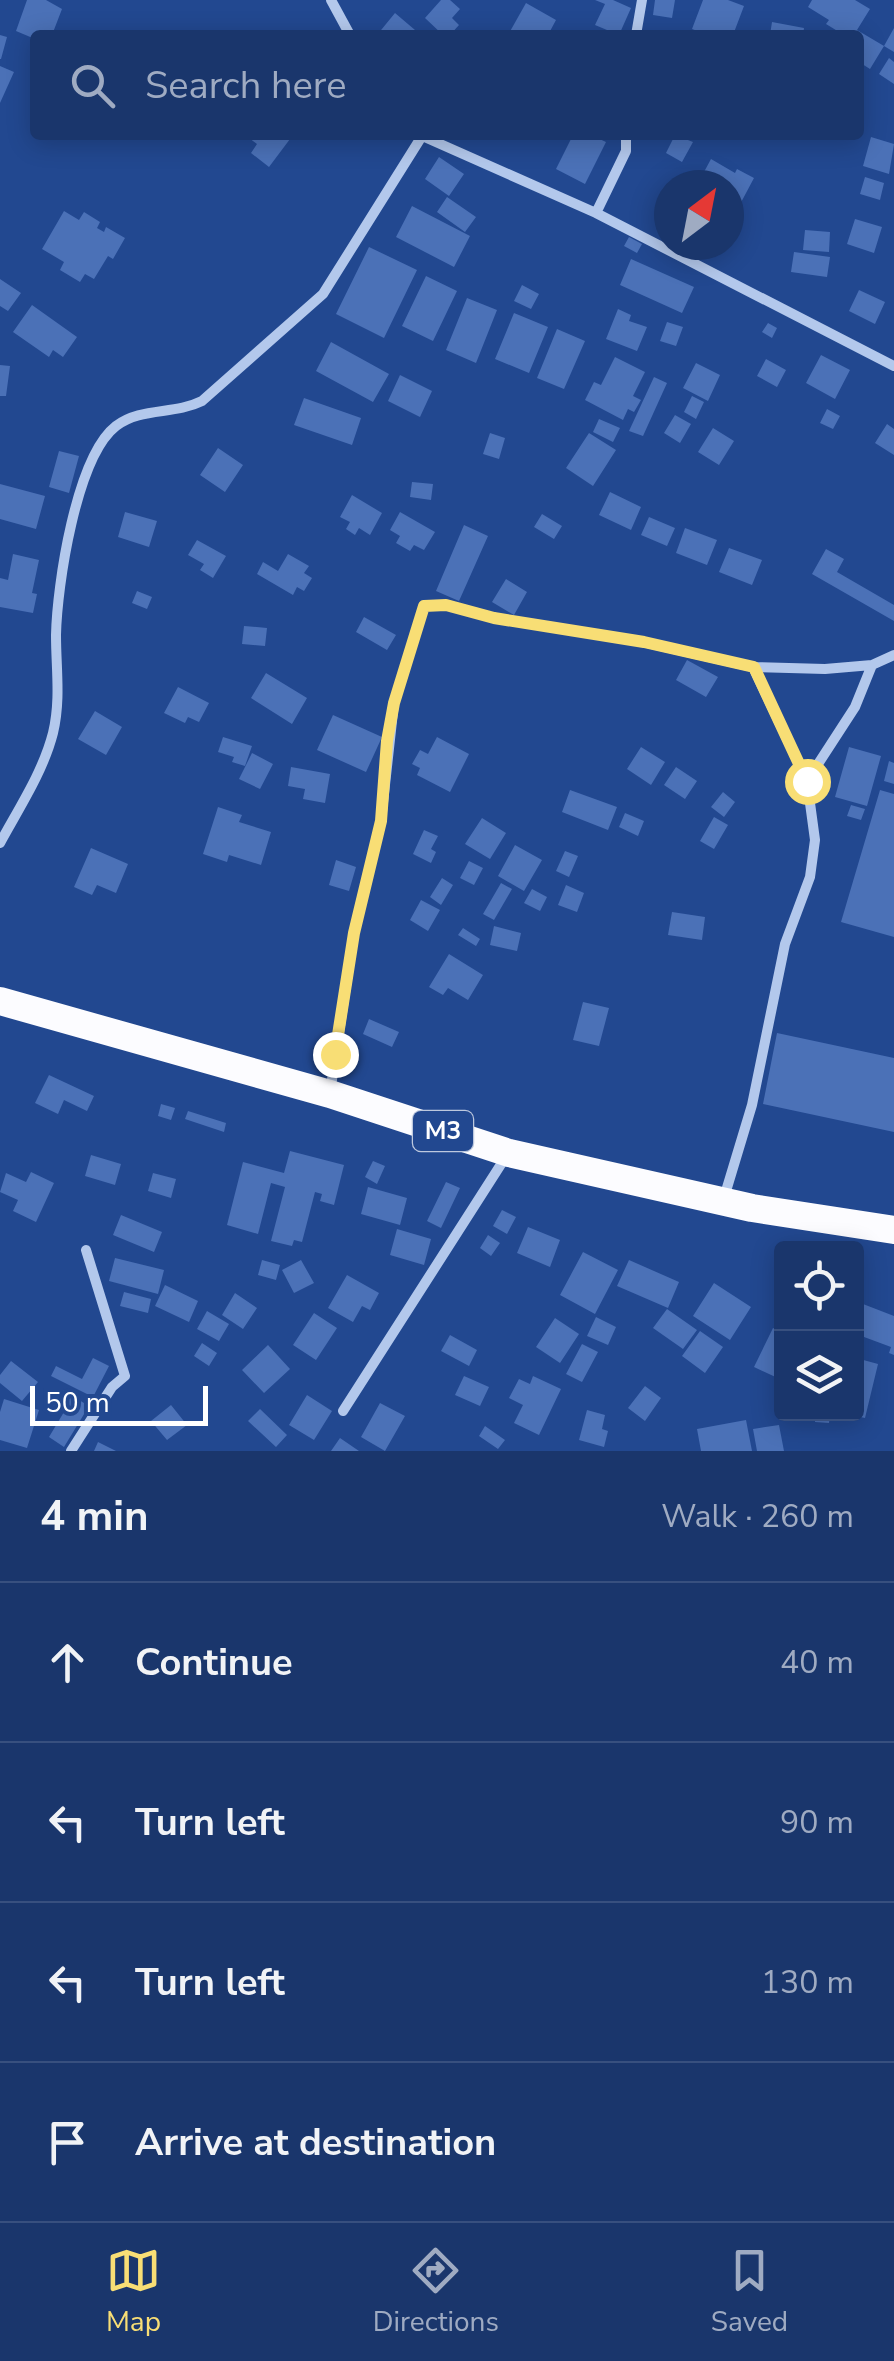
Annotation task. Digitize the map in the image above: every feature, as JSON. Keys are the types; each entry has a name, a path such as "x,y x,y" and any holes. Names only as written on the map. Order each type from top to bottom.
{"highway":[{"name":"M3","path":"0,1001 330,1094 509,1153 722,1202 894,1230"}],"street":[{"path":"330,0 347,30"},
{"path":"637,30 642,0"},
{"path":"0,843 52,736 60,698 56,634 64,568 84,476 100,444 114,427 138,414 186,408 202,401 313,306 418,140"},
{"path":"430,140 596,213 894,366"},
{"path":"596,213 626,151 626,140"},
{"path":"330,1094 354,933 381,821 394,703 424,606 446,605 494,618 644,642 754,667 824,669 872,665 894,655"},
{"path":"807,781 855,706 872,665"},
{"path":"722,1202 752,1105 784,944 810,877 815,840 807,781 754,667"},
{"path":"344,1411 509,1153"},
{"path":"71,1451 112,1387 125,1376 86,1250"}],"building":[{"path":"27,0 46,0 62,9 54,30 30,30 30,37 16,31"},
{"path":"441,0 450,0 460,9 452,18 459,25 454,30 438,30 425,18"},
{"path":"595,0 613,0 631,8 621,30 595,25 605,4"},
{"path":"655,0 675,0 672,18 653,15"},
{"path":"703,0 728,0 744,6 735,30 692,29"},
{"path":"812,0 855,0 870,9 857,30 836,30 826,24 829,20 808,7"},
{"path":"526,3 556,20 551,30 511,30"},
{"path":"395,13 415,30 381,30"},
{"path":"772,22 804,28 804,30 771,30"},
{"path":"894,28 894,52 884,46"},
{"path":"864,34 884,46 870,69 864,65"},
{"path":"0,35 7,37 1,59 0,59"},
{"path":"889,58 894,62 894,84 879,74"},
{"path":"0,66 14,72 0,103"},
{"path":"871,137 894,144 889,174 863,166"},
{"path":"252,140 289,140 269,167 251,153 257,144"},
{"path":"570,140 606,142 585,184 556,169"},
{"path":"672,140 693,142 682,162 666,153"},
{"path":"439,157 464,174 449,196 425,179"},
{"path":"711,159 730,170 705,170"},
{"path":"744,173 754,178 744,197"},
{"path":"865,177 884,183 880,200 860,194"},
{"path":"447,197 476,217 465,232 437,212"},
{"path":"412,206 470,236 454,267 396,237"},
{"path":"64,211 79,220 84,212 100,222 97,228 104,232 106,227 125,238 113,259 108,256 94,279 85,274 80,282 60,270 64,262 42,249"},
{"path":"855,219 882,227 874,253 847,244"},
{"path":"805,230 830,232 829,252 803,250"},
{"path":"629,237 642,244 637,253 624,246"},
{"path":"369,247 417,270 384,338 336,314"},
{"path":"794,252 830,257 827,277 791,272"},
{"path":"631,259 694,287 682,313 620,285"},
{"path":"426,276 457,291 433,341 402,326"},
{"path":"0,279 21,293 8,311 0,306"},
{"path":"522,285 539,294 531,309 514,301"},
{"path":"859,290 885,302 875,324 849,311"},
{"path":"467,298 497,310 476,363 446,350"},
{"path":"32,305 77,337 63,357 53,350 49,357 13,332"},
{"path":"618,309 631,315 629,321 647,327 637,351 606,339"},
{"path":"514,313 548,327 529,373 495,359"},
{"path":"667,322 683,327 676,346 660,341"},
{"path":"768,323 777,328 772,338 762,332"},
{"path":"557,329 585,341 564,389 537,378"},
{"path":"331,342 389,374 373,402 316,371"},
{"path":"821,355 850,370 835,399 806,383"},
{"path":"615,357 645,372 633,396 641,400 634,412 628,409 623,420 585,400 594,382 601,385"},
{"path":"766,359 786,370 777,387 757,376"},
{"path":"696,363 720,375 708,401 683,388"},
{"path":"0,365 10,366 6,396 0,396"},
{"path":"400,375 432,391 420,417 388,401"},
{"path":"654,377 667,383 643,436 629,431"},
{"path":"692,396 704,402 696,419 684,412"},
{"path":"304,398 361,418 352,445 294,425"},
{"path":"827,409 840,416 833,429 820,423"},
{"path":"675,415 691,424 680,443 664,433"},
{"path":"599,419 620,428 613,442 593,432"},
{"path":"887,424 894,429 894,455 875,443"},
{"path":"713,428 734,441 719,465 698,452"},
{"path":"490,433 505,438 499,459 483,454"},
{"path":"589,433 616,450 593,486 566,468"},
{"path":"218,448 243,465 225,492 200,475"},
{"path":"59,451 79,456 69,493 49,487"},
{"path":"412,482 433,484 431,500 410,497"},
{"path":"0,484 45,496 36,529 0,519"},
{"path":"610,492 641,507 631,530 599,515"},
{"path":"352,495 382,513 370,535 359,528 355,535 346,529 350,522 340,517"},
{"path":"125,512 157,521 149,547 118,537"},
{"path":"400,512 435,532 424,550 414,545 410,551 396,543 400,536 390,530"},
{"path":"542,514 562,526 554,539 534,527"},
{"path":"649,517 675,528 667,546 641,535"},
{"path":"464,525 488,536 459,601 436,591"},
{"path":"685,528 717,540 707,565 676,553"},
{"path":"197,540 226,556 213,578 200,570 204,564 188,555"},
{"path":"729,548 762,560 752,585 719,572"},
{"path":"826,549 844,559 837,572 894,605 894,621 812,574"},
{"path":"13,554 39,560 32,593 37,594 33,613 0,607 0,578 8,580"},
{"path":"288,554 309,566 304,573 312,578 304,591 297,587 293,595 257,574 263,562 278,571"},
{"path":"506,579 527,592 514,615 492,602"},
{"path":"137,591 152,597 147,609 132,603"},
{"path":"364,617 396,635 387,650 356,632"},
{"path":"244,626 267,628 265,646 242,644"},
{"path":"687,660 718,677 706,697 676,680"},
{"path":"266,673 307,698 292,724 251,698"},
{"path":"178,687 209,703 199,722 188,717 185,723 164,713"},
{"path":"95,711 122,727 106,755 78,739"},
{"path":"333,715 382,737 366,772 317,750"},
{"path":"223,737 252,746 245,766 218,752"},
{"path":"437,737 469,754 450,792 417,775 420,768 412,764 420,750 428,754"},
{"path":"641,747 665,762 651,785 627,769"},
{"path":"849,747 881,756 867,806 835,797"},
{"path":"252,753 273,764 260,789 239,779"},
{"path":"889,761 894,763 894,784 884,781"},
{"path":"291,767 330,774 325,803 303,799 305,789 288,786"},
{"path":"676,767 697,781 685,799 664,785"},
{"path":"570,790 617,807 608,830 562,812"},
{"path":"880,790 894,794 894,937 841,922"},
{"path":"723,792 735,802 724,817 711,807"},
{"path":"851,805 865,809 861,820 847,816"},
{"path":"218,807 242,815 239,822 271,832 261,865 229,855 227,862 203,854"},
{"path":"625,813 644,821 638,836 619,827"},
{"path":"714,817 728,825 714,849 700,841"},
{"path":"482,818 506,833 490,859 465,844"},
{"path":"424,830 438,836 431,849 436,852 431,863 413,854"},
{"path":"515,845 542,860 524,891 498,876"},
{"path":"91,848 128,864 116,893 97,885 92,895 74,887"},
{"path":"565,851 578,856 569,877 556,871"},
{"path":"336,860 356,867 349,891 329,885"},
{"path":"469,861 483,868 474,885 460,878"},
{"path":"442,878 453,885 441,905 430,897"},
{"path":"501,883 512,889 494,920 483,914"},
{"path":"566,885 584,893 577,912 558,905"},
{"path":"532,889 547,897 540,911 524,903"},
{"path":"421,900 440,910 428,931 410,920"},
{"path":"672,912 705,917 702,940 668,935"},
{"path":"494,926 521,933 517,951 490,945"},
{"path":"463,928 480,939 476,946 458,935"},
{"path":"449,954 483,975 468,1000 448,988 443,995 429,987"},
{"path":"583,1002 609,1008 599,1046 573,1040"},
{"path":"369,1019 399,1032 392,1047 363,1034"},
{"path":"777,1033 894,1058 894,1132 763,1104"},
{"path":"49,1075 94,1096 87,1111 64,1100 58,1114 35,1103"},
{"path":"161,1104 175,1108 171,1120 158,1116"},
{"path":"188,1111 226,1123 224,1132 185,1119"},
{"path":"290,1151 344,1165 334,1205 320,1201 322,1194 315,1192 302,1242 294,1240 292,1246 271,1241 285,1187 271,1183 258,1234 227,1225 243,1162 284,1173"},
{"path":"91,1155 121,1164 115,1185 85,1176"},
{"path":"373,1161 385,1166 377,1184 365,1177"},
{"path":"31,1172 54,1183 36,1222 13,1211 18,1200 0,1192 6,1173 26,1182"},
{"path":"153,1173 176,1179 171,1198 148,1191"},
{"path":"446,1182 460,1188 441,1228 427,1221"},
{"path":"368,1187 407,1198 400,1225 361,1214"},
{"path":"502,1210 516,1217 507,1234 493,1226"},
{"path":"121,1215 162,1232 154,1252 113,1235"},
{"path":"528,1227 560,1240 550,1267 517,1253"},
{"path":"397,1229 431,1239 424,1265 390,1255"},
{"path":"488,1235 500,1243 491,1256 480,1248"},
{"path":"583,1252 618,1270 595,1314 560,1295"},
{"path":"115,1258 164,1270 158,1294 109,1281"},
{"path":"262,1260 280,1265 276,1280 258,1275"},
{"path":"301,1260 314,1283 294,1293 282,1270"},
{"path":"629,1260 679,1282 668,1308 617,1286"},
{"path":"347,1275 379,1293 370,1310 362,1306 353,1322 328,1308"},
{"path":"714,1283 751,1307 730,1340 693,1316"},
{"path":"165,1285 198,1301 189,1322 155,1306"},
{"path":"124,1292 151,1299 148,1313 120,1306"},
{"path":"235,1293 257,1308 243,1329 222,1315"},
{"path":"864,1304 894,1316 894,1355 889,1353 891,1347 864,1337"},
{"path":"667,1309 697,1330 683,1349 653,1328"},
{"path":"207,1311 229,1324 219,1341 197,1329"},
{"path":"314,1313 337,1328 316,1360 293,1345"},
{"path":"596,1317 616,1327 608,1345 587,1336"},
{"path":"555,1318 579,1334 560,1363 536,1347"},
{"path":"773,1328 774,1328 774,1376 754,1367"},
{"path":"700,1331 723,1347 705,1373 682,1356"},
{"path":"450,1335 477,1350 469,1366 441,1351"},
{"path":"202,1343 217,1353 209,1366 194,1356"},
{"path":"582,1344 598,1352 582,1382 566,1374"},
{"path":"268,1345 290,1369 264,1393 242,1370"},
{"path":"93,1358 109,1366 93,1397 51,1376 56,1366 82,1379"},
{"path":"864,1360 878,1364 864,1418"},
{"path":"11,1361 38,1382 22,1401 0,1383 0,1375"},
{"path":"464,1376 489,1387 480,1406 455,1395"},
{"path":"533,1376 561,1389 539,1435 514,1423 523,1405 509,1398 519,1379 530,1384"},
{"path":"645,1386 661,1398 645,1421 628,1408"},
{"path":"59,1388 89,1406 64,1447 49,1437 64,1412 50,1403"},
{"path":"307,1395 332,1411 314,1440 289,1425"},
{"path":"4,1399 39,1410 27,1448 0,1440"},
{"path":"380,1403 405,1416 385,1451 361,1437"},
{"path":"171,1405 187,1425 167,1440 151,1421"},
{"path":"260,1409 287,1435 276,1447 248,1421"},
{"path":"587,1410 605,1415 602,1429 608,1431 604,1447 579,1440"},
{"path":"746,1420 752,1451 701,1451 697,1429"},
{"path":"779,1425 784,1451 757,1451 753,1429"},
{"path":"485,1426 505,1440 498,1449 479,1436"},
{"path":"340,1438 359,1451 331,1451"},
{"path":"98,1442 116,1451 94,1451"}],"route":[{"path":"335,1054 354,933 381,821 394,703 424,606 446,605 494,618 644,642 754,667 807,781"}]}
